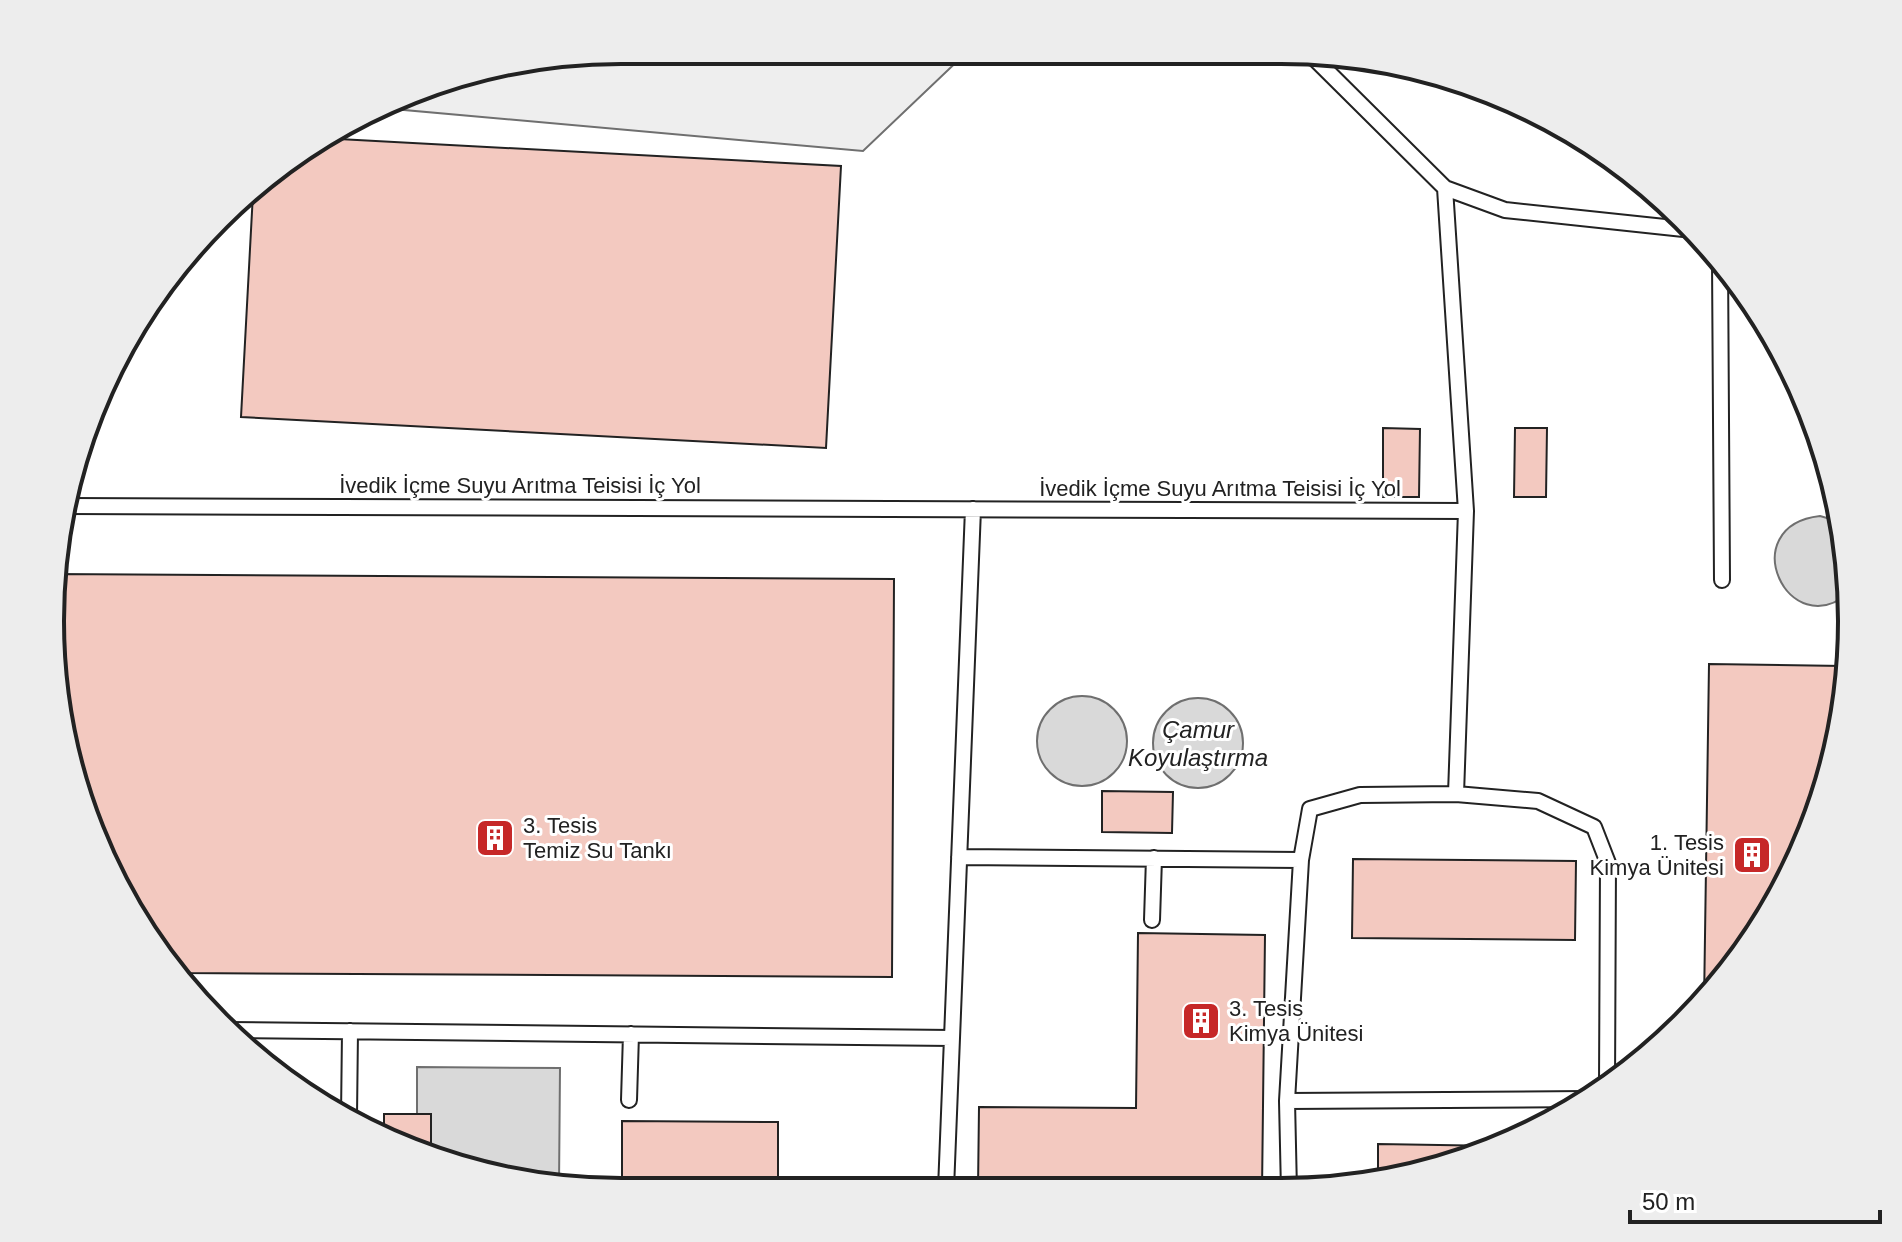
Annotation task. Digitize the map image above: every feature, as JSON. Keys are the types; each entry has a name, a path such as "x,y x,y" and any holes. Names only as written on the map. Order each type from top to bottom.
{"lane":[{"path":"1322,65 1445,188 1505,210 1676,228"},
{"path":"1445,188 1466,511 1456,794"},
{"path":"1720,278 1722,580"},
{"name":"İvedik İçme Suyu Arıtma Teisisi İç Yol","path":"76,506 1466,511"},
{"path":"946,1178 973,509"},
{"path":"1289,1178 1287,1101 1301,860 1310,809 1360,795 1456,794 1538,801 1594,827 1608,863 1607,1072"},
{"path":"959,857 1301,860"},
{"path":"1152,920 1154,858"},
{"path":"243,1030 952,1038"},
{"path":"349,1107 350,1031"},
{"path":"629,1100 631,1034"},
{"path":"1287,1101 1566,1099"}],"shaded area":[{"path":"954,64 863,151 400,110 477,83 585,65"}],"water":[{"path":"1820,516 1828,518 1837,599 1827,605 1807,604 1790,594 1779,578 1775,559 1779,540 1794,524"},
{"name":"Çamur Koyulaştırma","path":"1082,696 1107,704 1119,716 1127,741 1119,766 1107,778 1082,786 1057,778 1045,766 1037,741 1045,716 1057,704"},
{"name":"Çamur Koyulaştırma","path":"1198,698 1223,706 1235,718 1243,743 1235,768 1223,780 1198,788 1173,780 1161,768 1153,743 1161,718 1173,706"},
{"path":"417,1067 560,1068 559,1174 477,1159 431,1144 431,1114 417,1114"}],"building":[{"path":"342,139 841,166 826,448 241,417 252,203 282,179"},
{"path":"1383,428 1420,429 1419,497 1383,497"},
{"path":"1515,428 1547,428 1546,497 1514,497"},
{"name":"3. Tesis Temiz Su Tankı","path":"66,574 894,579 892,977 190,973 158,930 121,867 106,834 83,765 65,657"},
{"name":"1. Tesis Kimya Ünitesi","path":"1709,664 1836,666 1819,765 1796,834 1763,900 1704,983"},
{"path":"1102,791 1173,792 1172,833 1102,832"},
{"path":"1353,859 1576,861 1575,940 1352,938"},
{"name":"3. Tesis Kimya Ünitesi","path":"1138,933 1265,935 1262,1178 978,1178 979,1107 1136,1108"},
{"path":"384,1114 431,1114 431,1144 408,1136 384,1125"},
{"path":"622,1121 778,1122 778,1178 622,1178"},
{"path":"1378,1144 1467,1145 1425,1159 1378,1169"}],"place":[{"name":"3. Tesis Temiz Su Tankı","path":"495,838"},
{"name":"1. Tesis Kimya Ünitesi","path":"1752,855"},
{"name":"3. Tesis Kimya Ünitesi","path":"1201,1021"}]}
